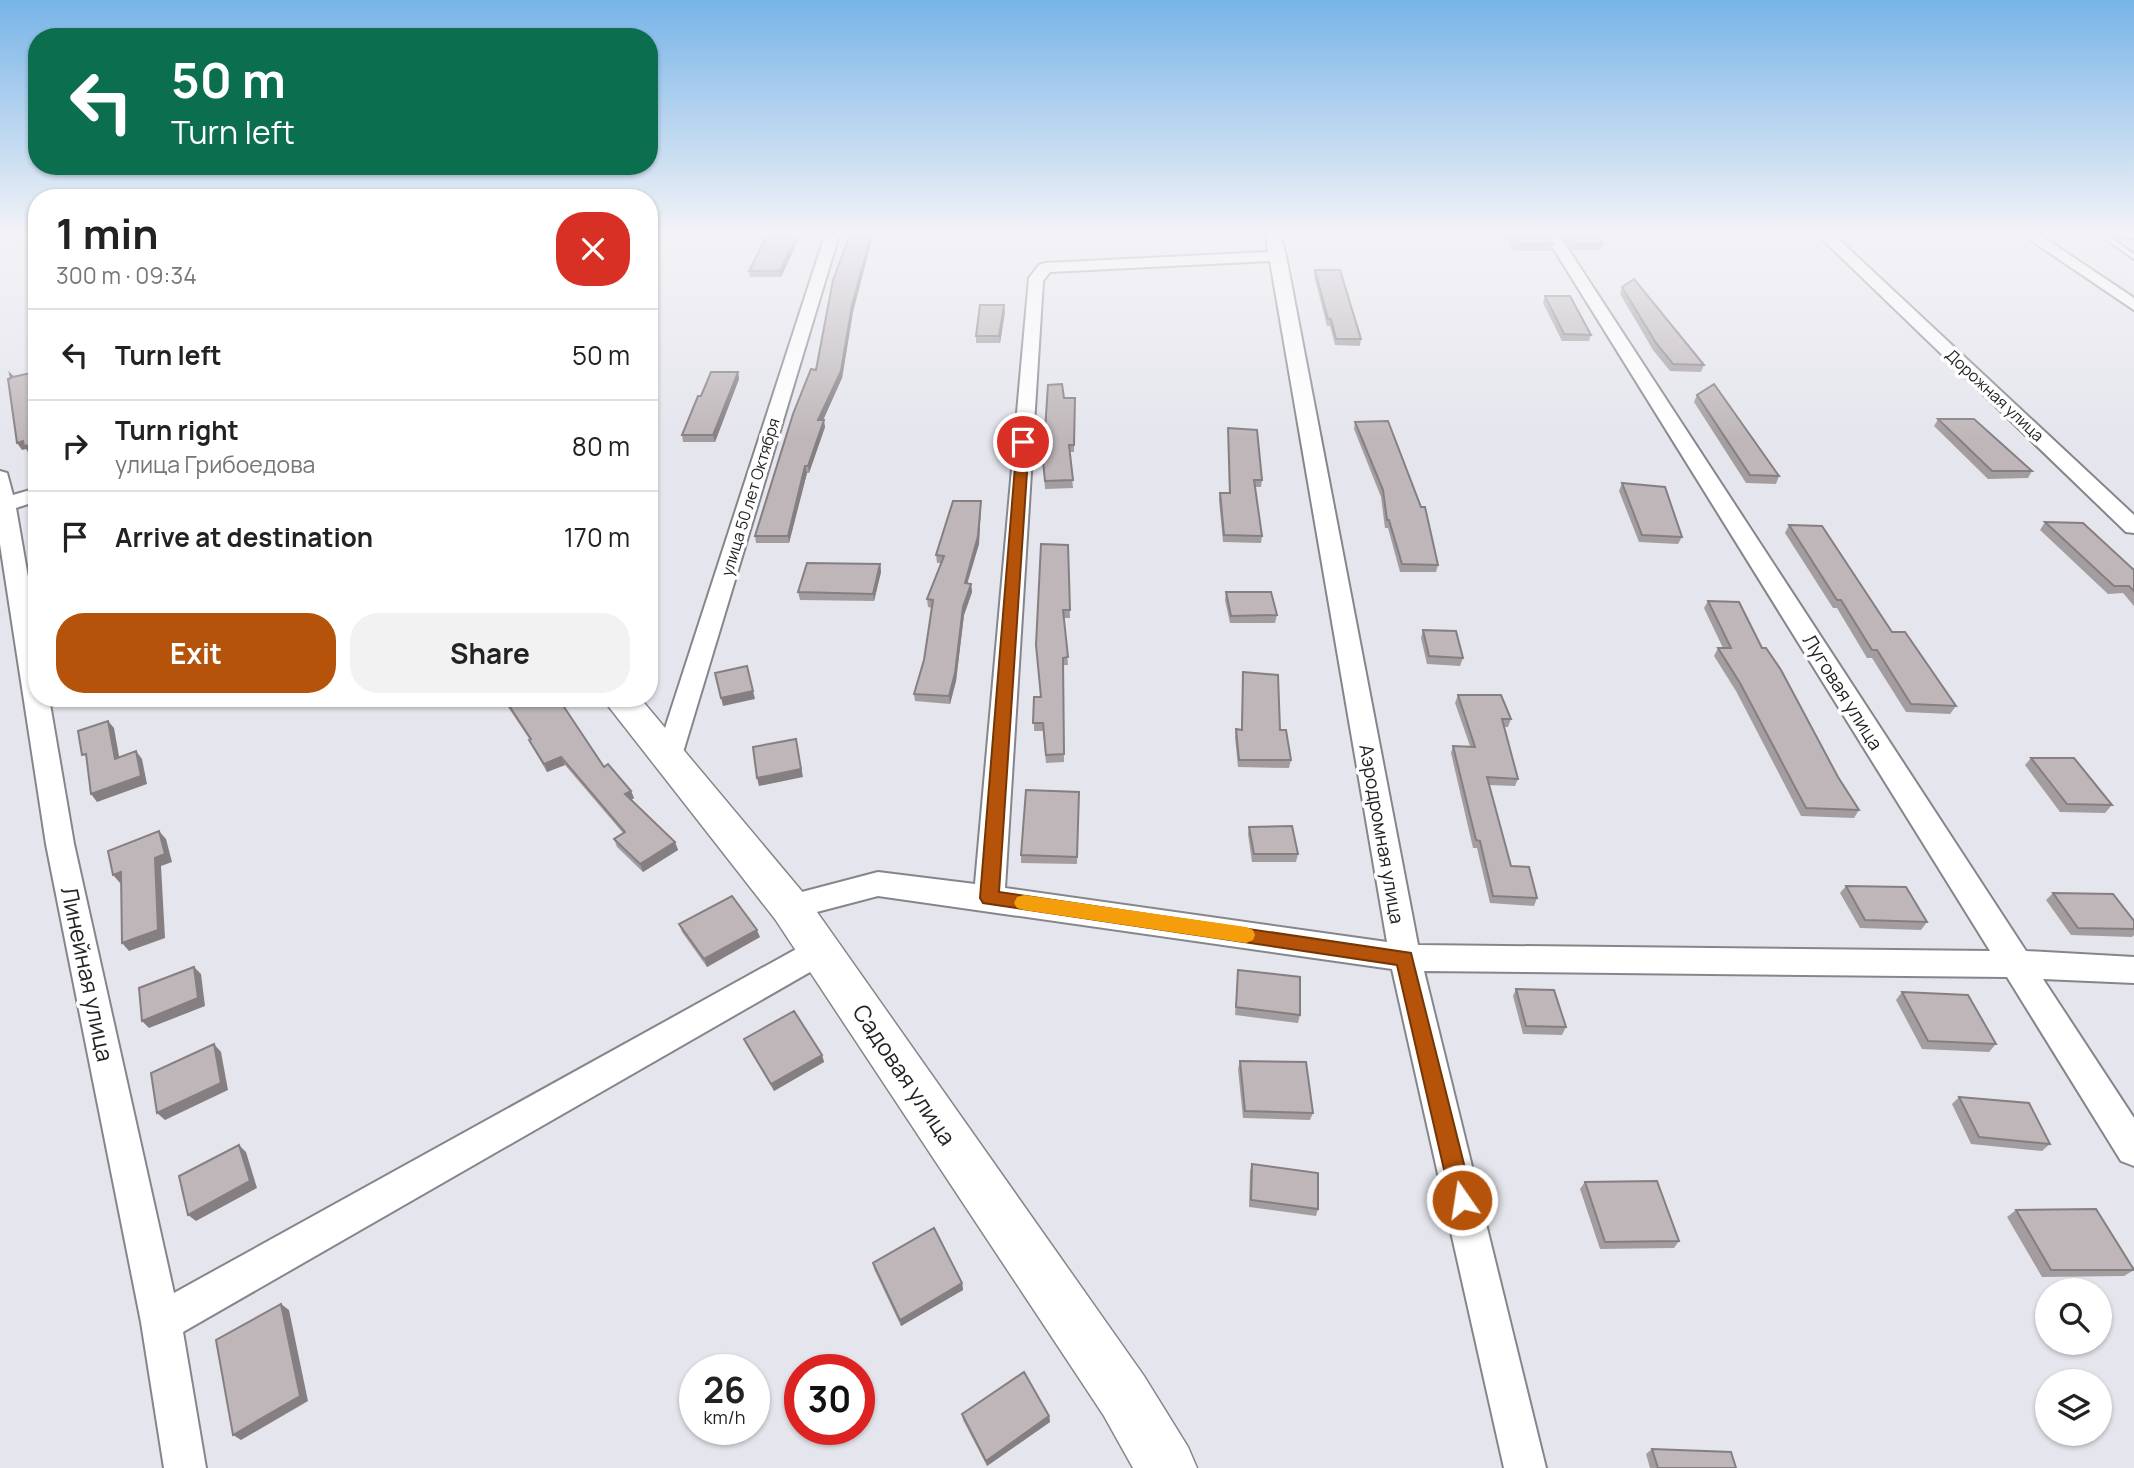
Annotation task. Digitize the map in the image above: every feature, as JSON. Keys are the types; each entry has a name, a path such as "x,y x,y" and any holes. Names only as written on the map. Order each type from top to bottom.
{"street":[{"name":"улица 50 лет Октября","path":"668,759 811,304"},
{"path":"989,898 1033,304"},
{"name":"Аэродромная улица","path":"1287,304 1405,958 1525,1468"},
{"name":"Луговая улица","path":"1596,304 2134,1149"},
{"name":"Дорожная улица","path":"1897,304 2134,527"},
{"path":"3,491 28,493"},
{"name":"Линейная улица","path":"3,491 28,646"},
{"name":"Линейная улица","path":"38,707 60,845 161,1322 184,1468"},
{"name":"Садовая улица","path":"627,707 790,907 1124,1396 1167,1468"},
{"path":"790,907 877,884 1405,958 2016,964 2134,971"},
{"path":"161,1322 820,951"}],"building":[{"path":"829,304 852,304 841,371 818,420 824,420 808,466 805,466 788,536 755,536 793,414 811,369 816,370"},
{"path":"1324,304 1350,304 1361,339 1336,339 1331,319 1328,319"},
{"path":"1549,304 1574,304 1591,335 1564,334"},
{"path":"1632,304 1654,304 1704,365 1673,364 1656,343"},
{"path":"980,305 1004,305 999,336 976,336"},
{"path":"711,372 738,372 713,435 682,435 698,396 701,396"},
{"path":"10,374 13,377 28,374 28,445 24,446 23,441 17,443 8,379 11,378"},
{"path":"1062,384 1064,398 1075,398 1074,445 1069,445 1073,480 1045,481 1043,461 1048,385"},
{"path":"1714,384 1779,476 1750,475 1697,395"},
{"path":"1938,419 1974,419 2032,471 1992,471"},
{"path":"1388,421 1421,507 1425,507 1438,565 1402,564 1387,520 1383,490 1355,422"},
{"path":"1228,428 1257,430 1262,480 1254,480 1262,536 1224,535 1220,493 1230,493"},
{"path":"1622,483 1665,487 1682,537 1642,535"},
{"path":"953,501 981,501 978,536 965,583 971,584 963,607 955,673 949,696 914,694 924,660 933,600 927,599 944,556 936,555"},
{"path":"2045,522 2083,523 2134,570 2134,591 2129,586 2114,586"},
{"path":"1789,525 1822,526 1892,632 1905,632 1956,706 1911,704 1877,650 1872,650 1841,600 1837,600"},
{"path":"1041,544 1068,545 1070,610 1063,610 1068,657 1063,658 1064,754 1046,755 1043,723 1033,723 1034,697 1041,697 1036,645"},
{"path":"807,563 880,564 873,594 798,592"},
{"path":"1226,592 1271,592 1277,615 1231,616"},
{"path":"1708,601 1739,602 1762,648 1766,648 1781,670 1838,777 1859,810 1806,808 1740,683 1718,648 1731,648"},
{"path":"1423,630 1456,631 1463,658 1429,656"},
{"path":"747,666 753,691 721,698 715,673"},
{"path":"1243,672 1278,675 1280,730 1286,730 1291,760 1239,760 1236,729 1242,730"},
{"path":"1458,695 1501,695 1511,719 1502,719 1518,779 1487,777 1511,866 1529,867 1537,898 1493,896 1453,746 1475,747"},
{"path":"510,707 564,707 604,767 608,764 631,791 625,794 675,842 640,864 614,839 625,832 561,757 544,764 529,740 531,739"},
{"path":"108,721 115,759 136,751 141,776 91,794 86,754 82,755 78,731"},
{"path":"796,739 801,769 757,778 753,747"},
{"path":"2031,758 2074,758 2112,805 2067,804"},
{"path":"1026,790 1079,792 1077,857 1021,855"},
{"path":"1292,826 1298,854 1254,854 1249,827"},
{"path":"159,831 165,854 155,858 158,930 122,943 121,872 113,875 108,851"},
{"path":"1846,886 1906,887 1927,922 1865,920"},
{"path":"2053,893 2113,894 2134,921 2134,929 2078,928"},
{"path":"732,896 757,930 704,959 679,924"},
{"path":"194,967 198,998 142,1021 139,988"},
{"path":"1238,970 1300,977 1300,1015 1236,1007"},
{"path":"1516,989 1554,990 1566,1027 1526,1026"},
{"path":"1902,992 1968,995 1996,1044 1928,1041"},
{"path":"794,1011 822,1055 771,1084 744,1039"},
{"path":"214,1044 221,1083 157,1113 151,1073"},
{"path":"1240,1061 1306,1062 1313,1113 1245,1111"},
{"path":"1959,1097 2029,1103 2050,1144 1979,1137"},
{"path":"239,1145 250,1181 188,1215 179,1176"},
{"path":"1252,1164 1318,1173 1318,1209 1251,1200"},
{"path":"1657,1181 1679,1241 1605,1242 1585,1182"},
{"path":"2096,1209 2134,1270 2051,1270 2016,1210"},
{"path":"934,1228 962,1283 900,1320 873,1263"},
{"path":"281,1304 300,1396 233,1435 216,1340"},
{"path":"1024,1372 1049,1416 986,1461 962,1414"},
{"path":"1652,1449 1731,1452 1736,1468 1658,1468"}],"slow traffic":[{"path":"1024,903 1246,935"}],"route":[{"path":"1023,442 989,898 1405,958 1462,1200"}]}
